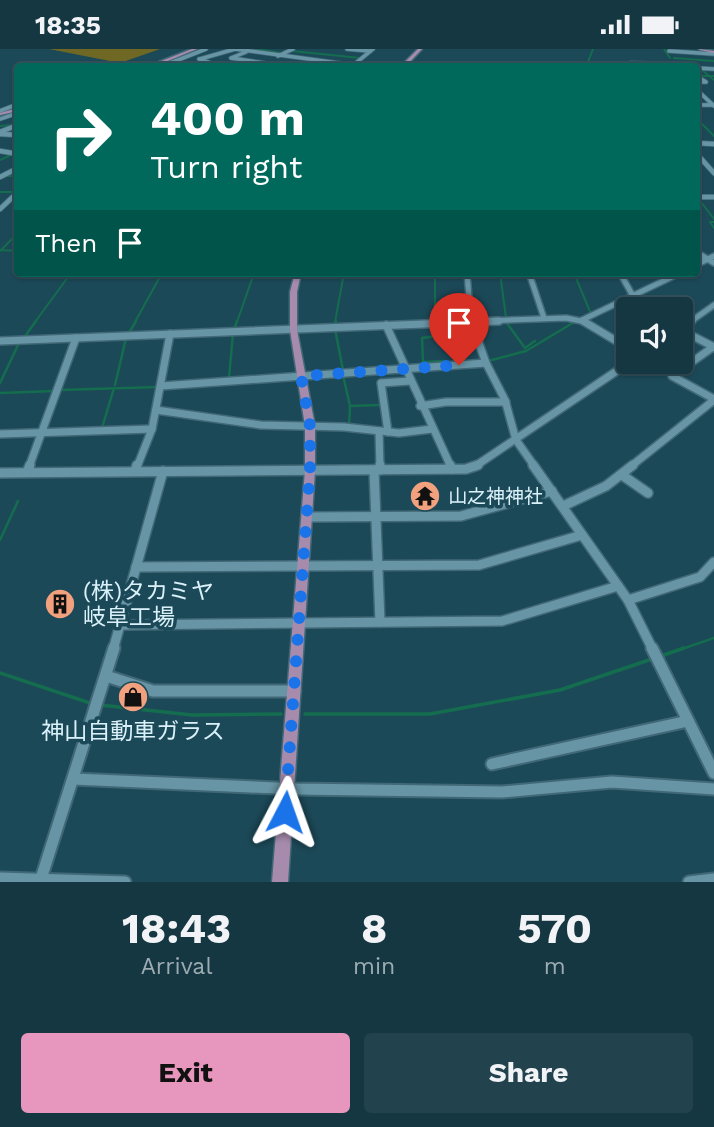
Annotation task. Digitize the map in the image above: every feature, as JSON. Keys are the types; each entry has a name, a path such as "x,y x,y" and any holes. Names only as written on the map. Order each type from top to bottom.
{"main road":[{"path":"158,63 195,49"},
{"path":"406,63 420,49"},
{"path":"701,49 714,53"},
{"path":"280,882 310,470 310,426 293,329 293,294 297,277"}],"street":[{"path":"170,63 206,49"},
{"path":"249,51 231,58 264,63 293,49"},
{"path":"347,49 372,50"},
{"path":"356,63 372,50"},
{"path":"669,50 714,53"},
{"path":"200,59 223,51 249,51 329,63"},
{"path":"186,56 210,63"},
{"path":"700,93 714,105"},
{"path":"10,99 14,103"},
{"path":"700,157 714,173"},
{"path":"0,209 14,196"},
{"path":"700,197 714,197"},
{"path":"705,197 714,205"},
{"path":"467,277 471,321 486,363 506,402 516,440 628,600 714,773"},
{"path":"530,277 544,318"},
{"path":"622,277 633,296"},
{"path":"0,341 544,318 582,320 672,277"},
{"path":"693,321 714,305"},
{"path":"582,320 616,341"},
{"path":"386,325 420,406 452,469"},
{"path":"135,471 152,429 170,334"},
{"path":"563,506 582,500 622,475 714,400 672,376 714,347 693,336"},
{"path":"27,472 76,338"},
{"path":"161,386 486,363"},
{"path":"0,473 452,469 476,466 616,372"},
{"path":"380,622 375,516 377,470 383,432 381,383 410,381"},
{"path":"420,406 446,402 506,402"},
{"path":"156,410 247,424 383,432 432,429"},
{"path":"0,434 152,429"},
{"path":"41,880 98,705 163,471"},
{"path":"622,475 648,493"},
{"path":"307,517 471,515 552,491"},
{"path":"136,567 479,565 582,534"},
{"path":"628,600 700,577 714,562"},
{"path":"121,625 502,621 618,586"},
{"path":"106,676 153,691 295,691"},
{"path":"492,764 688,721"},
{"path":"74,779 287,789 502,792 612,782 714,789"},
{"path":"0,878 125,882"},
{"path":"689,882 713,880"}],"shaded area":[{"path":"49,49 160,49 120,63"}],"waterway":[{"path":"257,49 281,53"},
{"path":"588,63 593,49"},
{"path":"664,49 670,58"},
{"path":"292,51 360,58"},
{"path":"674,58 714,61"},
{"path":"703,71 709,76"},
{"path":"700,76 709,76"},
{"path":"709,76 714,76"},
{"path":"709,76 714,80"},
{"path":"700,122 714,136"},
{"path":"0,126 14,125"},
{"path":"0,160 13,154"},
{"path":"6,176 14,176"},
{"path":"0,192 14,192"},
{"path":"700,201 714,219"},
{"path":"714,222 710,222 714,228"},
{"path":"1,250 14,237"},
{"path":"1,250 14,251"},
{"path":"35,322 68,277"},
{"path":"135,322 160,277"},
{"path":"237,322 253,277"},
{"path":"335,322 343,277"},
{"path":"435,277 435,321"},
{"path":"501,277 506,318"},
{"path":"576,277 591,314"},
{"path":"23,339 36,321"},
{"path":"129,333 136,321"},
{"path":"234,330 237,321"},
{"path":"335,325 336,321"},
{"path":"488,361 526,351 576,321 574,322"},
{"path":"506,322 525,348 535,341"},
{"path":"436,325 437,336 422,338 423,362 444,361"},
{"path":"335,329 343,370"},
{"path":"229,378 233,333"},
{"path":"115,385 126,338"},
{"path":"0,383 19,343"},
{"path":"343,375 350,406"},
{"path":"114,388 158,387"},
{"path":"60,390 114,388"},
{"path":"102,428 114,388"},
{"path":"0,393 55,391"},
{"path":"350,406 380,405"},
{"path":"349,425 350,406"},
{"path":"0,540 18,501"},
{"path":"679,650 714,638"},
{"path":"661,656 684,648"},
{"path":"305,714 430,714 560,690 655,658"},
{"path":"0,673 93,704"},
{"path":"100,705 192,715 281,714"}],"place":[{"name":"山之神神社","path":"425,496"},
{"name":"(株)タカミヤ 岐阜工場","path":"60,604"},
{"name":"神山自動車ガラス","path":"133,697"}],"route":[{"path":"285,812 310,470 310,426 301,376 459,365"}]}
